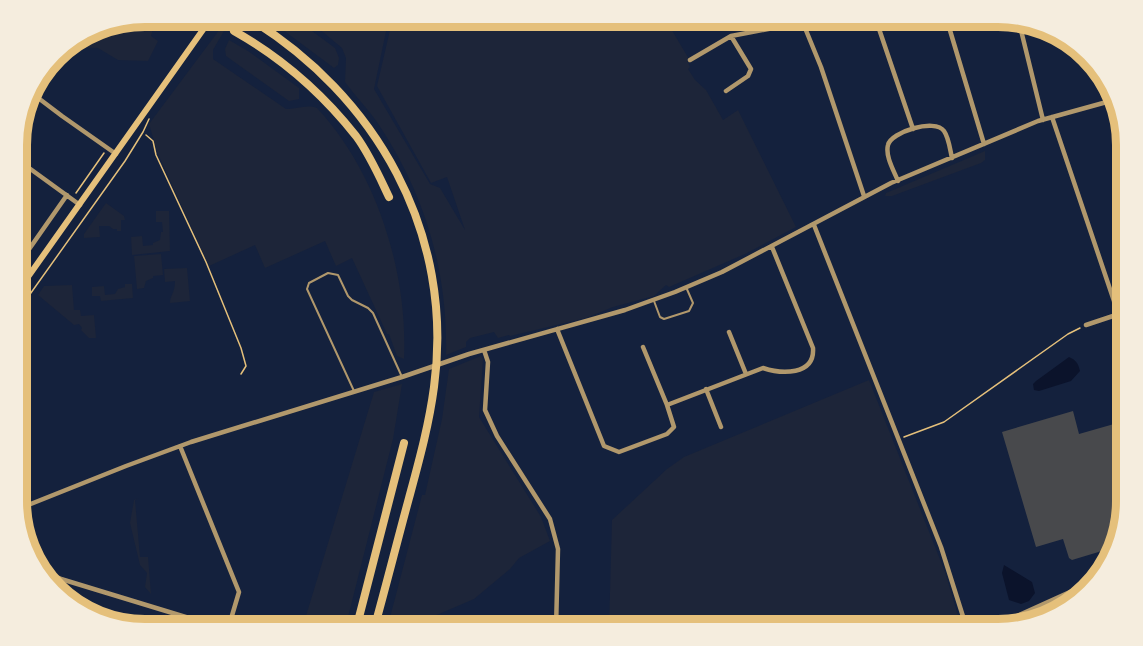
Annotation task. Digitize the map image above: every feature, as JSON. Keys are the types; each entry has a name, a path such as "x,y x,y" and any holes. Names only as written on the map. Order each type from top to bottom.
{"highway":[{"path":"264,27 309,60 347,99 371,129 405,190 420,230 430,267 436,307 437,359 434,386 427,429 377,619"},
{"path":"234,31 266,50 316,92 356,137 373,164 389,197"},
{"path":"360,619 404,443"}],"main road":[{"path":"27,279 204,27"}],"street":[{"path":"690,60 731,36 781,27"},
{"path":"805,27 864,196"},
{"path":"879,27 913,129"},
{"path":"949,27 984,144"},
{"path":"1021,30 1043,120"},
{"path":"726,91 748,76 751,69 731,36"},
{"path":"37,97 116,154"},
{"path":"27,505 180,446 469,354 653,300 722,272 814,225 864,196 898,181 1043,120 1108,102"},
{"path":"1052,117 1114,301 1116,315 1086,325"},
{"path":"898,181 888,154 888,146 894,136 928,125 942,129 952,158"},
{"path":"27,166 80,205"},
{"path":"27,252 67,195"},
{"path":"814,225 941,547 964,619"},
{"path":"667,405 763,368 777,373 789,373 807,366 814,352 772,247"},
{"path":"557,329 604,446 620,452 667,434 674,427 643,346"},
{"path":"729,332 746,374"},
{"path":"484,350 488,360 485,410 497,436 550,519 558,549 556,619"},
{"path":"706,389 721,427"},
{"path":"180,446 239,592 230,619"},
{"path":"54,577 193,619"},
{"path":"1012,618 1076,589"}],"lane":[{"path":"354,391 307,289 309,283 328,273 338,275 348,296 371,310 402,377"},
{"path":"653,300 660,317 664,319 689,311 693,303 686,287"}],"path":[{"path":"27,298 125,161 153,111"},
{"path":"146,135 153,141 156,155 206,262 241,348 246,366 241,374"},
{"path":"74,196 105,152"},
{"path":"898,439 944,422 1068,334 1086,325"}],"shaded area":[{"path":"153,27 151,36 158,41 148,61 118,60 98,48 79,47 107,33 130,28"},
{"path":"221,27 226,27 213,50 213,59 286,109 317,108 338,134 356,162 385,225 394,259 401,292 404,359 397,356 389,334 352,258 336,266 325,241 265,268 255,245 209,266 158,154 149,124"},
{"path":"279,27 307,27 335,48 339,58 338,65 334,68"},
{"path":"317,27 387,27 374,89 430,184 440,188 465,230 447,177 431,183 377,86 391,27 670,27 689,59 687,60 690,67 688,69 695,80 706,90 723,120 738,110 796,227 745,254 669,287 666,285 654,296 613,307 586,318 510,336 498,338 494,332 470,338 466,342 466,347 446,355 446,324 438,264 421,206 395,151 375,119 345,82 346,58 342,48"},
{"path":"229,40 299,88 299,99 289,101 226,56 225,49"},
{"path":"985,151 985,160 981,163 892,196 885,196 886,193"},
{"path":"106,203 124,216 125,220 121,220 121,231 109,226 99,226 100,237 84,238 84,234"},
{"path":"156,211 169,211 170,251 132,255 131,237 142,236 143,246 153,245 160,240 161,232 163,232 162,222 156,222"},
{"path":"161,254 163,275 153,276 146,281 144,288 137,289 134,256"},
{"path":"187,268 190,301 170,303 175,281 165,282 164,269"},
{"path":"125,284 132,284 133,298 101,301 100,296 92,296 92,287 104,286 105,295 115,294 118,289 125,287"},
{"path":"72,285 74,310 80,310 81,316 94,315 96,338 89,338 81,330 79,324 74,325 38,295 44,286"},
{"path":"481,356 483,359 479,417 541,517 550,541 519,558 510,569 474,599 432,619 390,619 422,495 425,495 442,419 449,369"},
{"path":"1069,357 1076,362 1080,371 1071,381 1039,391 1034,390 1033,384 1036,381"},
{"path":"869,380 945,572 959,619 609,619 612,520 667,469 684,457"},
{"path":"402,384 393,439 348,619 305,619 374,392"},
{"path":"139,498 135,500 140,557 148,557 151,594 145,587 147,573 140,565 130,523 134,500"},
{"path":"1004,565 1032,582 1035,593 1029,601 1021,604 1009,600 1002,573"}],"building":[{"path":"1073,411 1079,434 1116,423 1116,508 1114,524 1105,550 1072,560 1069,558 1063,539 1036,547 1002,432"}]}
